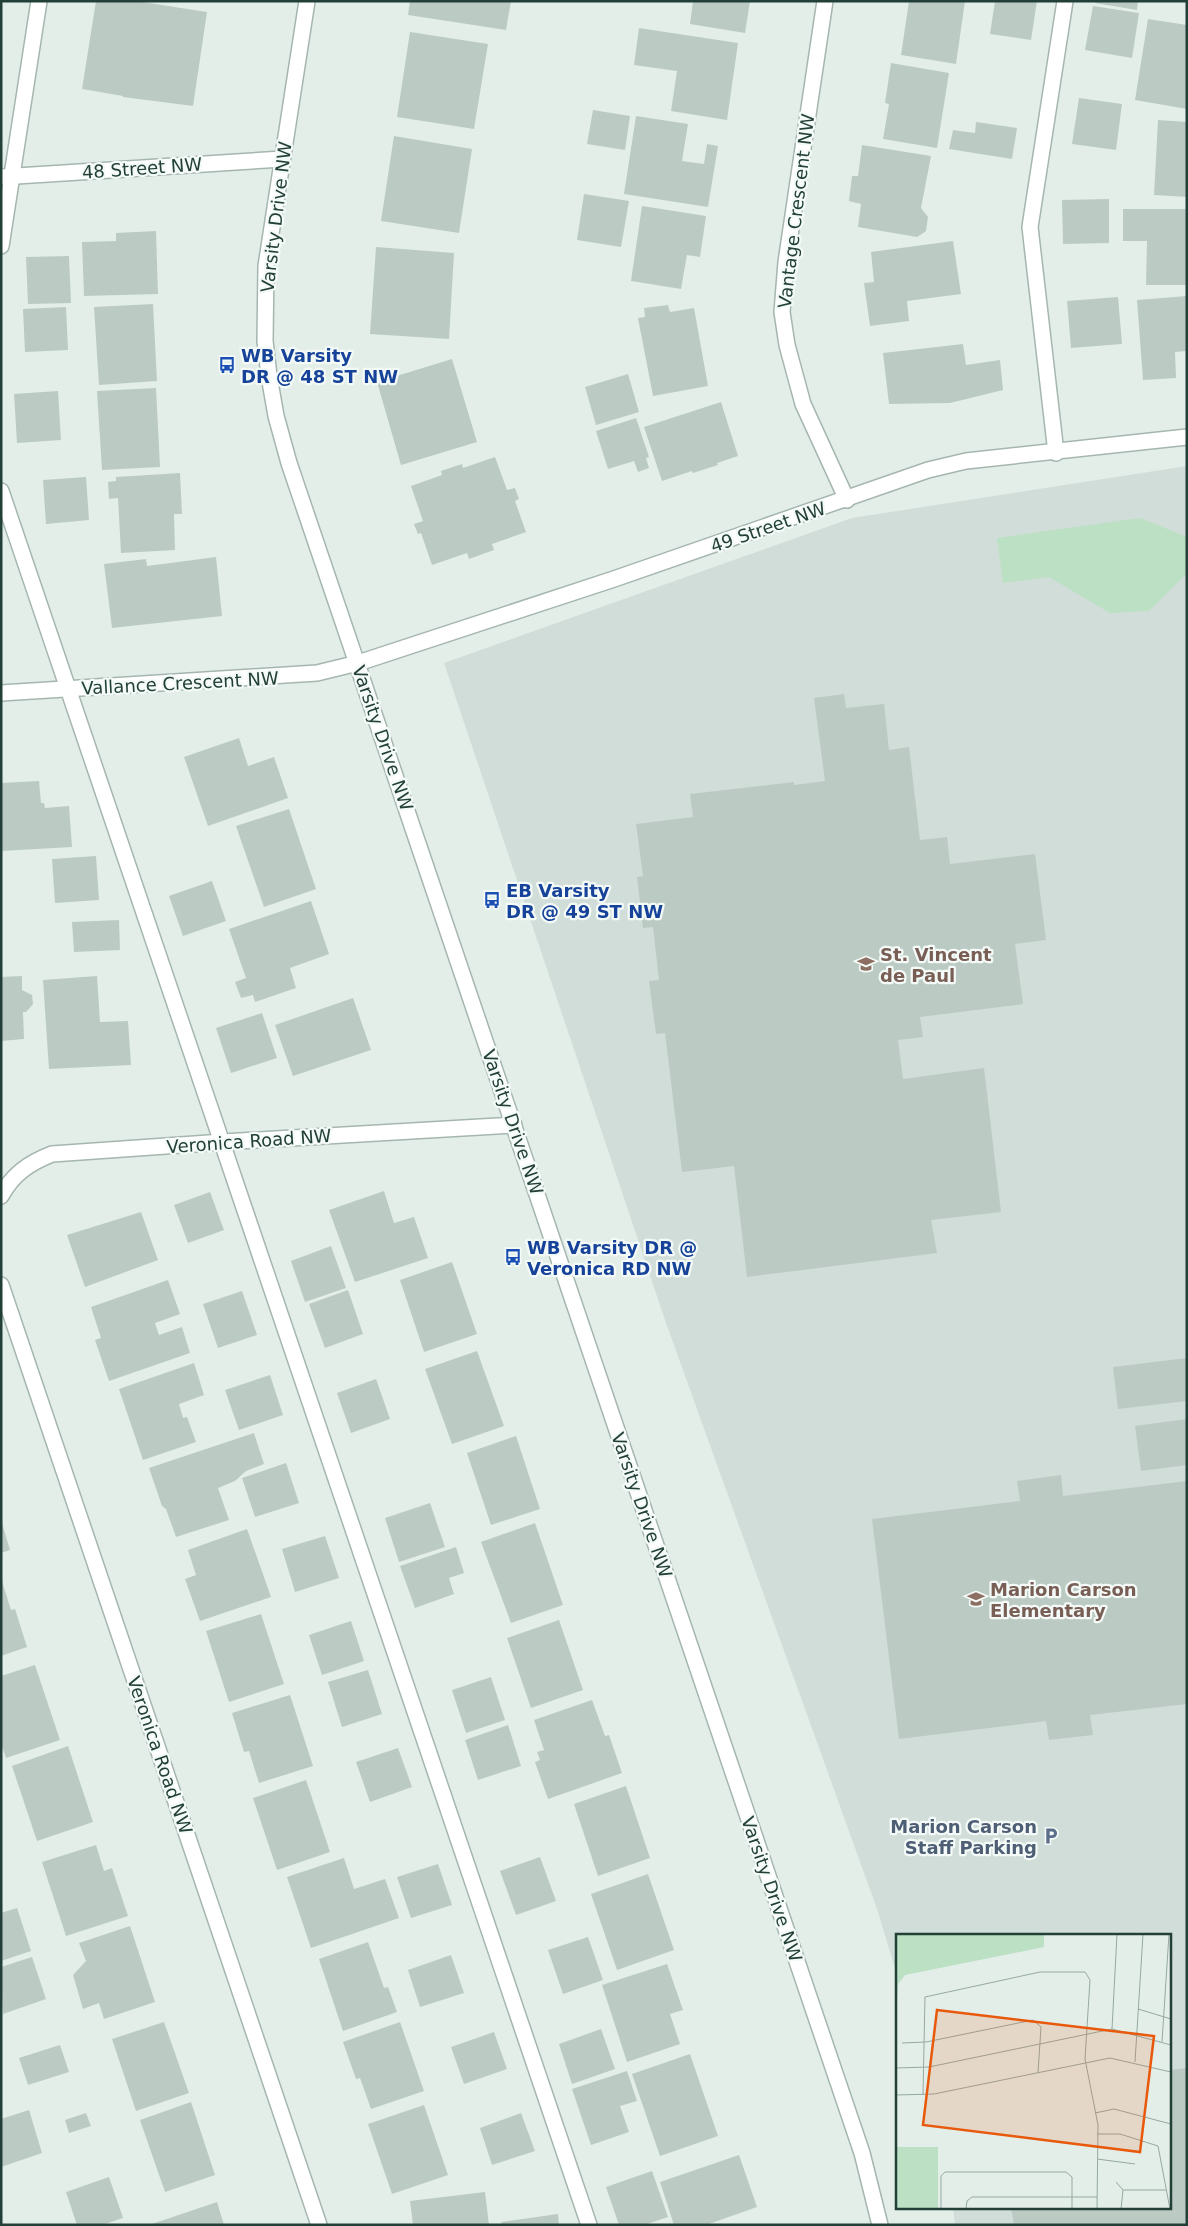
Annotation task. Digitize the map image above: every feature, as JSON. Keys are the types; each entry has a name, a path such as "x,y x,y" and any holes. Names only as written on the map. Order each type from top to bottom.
{"street":[{"path":"1,246 7,176 39,1"},
{"name":"Varsity Drive NW","path":"307,1 266,266 265,341 276,416 289,463 862,2153 880,2225"},
{"name":"Vantage Crescent NW","path":"826,1 786,262 782,312 787,345 803,404 847,500"},
{"path":"1056,453 1030,227 1065,1"},
{"name":"48 Street NW","path":"7,176 282,159"},
{"name":"49 Street NW","path":"358,664 847,500 928,470 966,461 1056,453 1187,437"},
{"path":"1,490 589,2225"},
{"name":"Vallance Crescent NW","path":"1,693 283,677 318,673 358,664"},
{"name":"Veronica Road NW","path":"1,1196 15,1177 32,1162 52,1154 514,1125"},
{"name":"Veronica Road NW","path":"1,1285 319,2225"}],"shaded area":[{"name":"St. Vincent de Paul","path":"1187,466 1187,2225 955,2225 953,2208 1170,2208 1170,1934 896,1934 896,1972 877,1909 666,1323 444,663 852,518"}],"green space":[{"path":"1140,518 1187,537 1187,573 1149,611 1110,613 1049,577 1003,583 997,538"}],"building":[{"path":"96,1 136,1 207,12 193,106 123,97 82,89"},
{"path":"410,1 511,1 506,30 408,15"},
{"path":"693,1 750,1 745,33 690,24"},
{"path":"909,1 965,1 956,64 901,55"},
{"path":"995,1 1037,1 1031,40 990,34"},
{"path":"1096,1 1138,1 1137,10 1095,3"},
{"path":"1093,6 1139,13 1132,58 1085,50"},
{"path":"1148,19 1187,25 1187,109 1135,100"},
{"path":"639,28 738,43 727,120 671,111 677,71 634,65"},
{"path":"410,32 488,44 474,129 397,117"},
{"path":"891,63 949,73 937,148 883,139 889,104 885,103"},
{"path":"1079,98 1122,104 1116,150 1072,144"},
{"path":"593,110 630,116 625,150 587,144"},
{"path":"636,116 688,124 682,161 704,164 707,144 718,146 708,207 624,194"},
{"path":"1158,120 1187,122 1187,197 1154,195"},
{"path":"976,122 1017,128 1012,159 949,149 953,130 975,133"},
{"path":"394,136 472,149 459,233 381,221"},
{"path":"862,145 931,156 921,208 928,217 926,231 917,237 858,227 861,204 849,201 852,176 858,176"},
{"path":"584,194 629,201 621,247 577,240"},
{"path":"1109,199 1109,243 1063,244 1062,200"},
{"path":"642,206 706,216 700,257 687,255 681,289 631,281"},
{"path":"1123,209 1187,209 1187,285 1146,285 1147,241 1123,241"},
{"path":"156,231 158,294 84,296 82,242 116,241 116,233"},
{"path":"953,241 961,294 907,301 909,321 870,326 864,283 874,282 871,252"},
{"path":"376,247 454,253 449,339 370,334"},
{"path":"69,256 71,303 28,304 26,257"},
{"path":"1187,296 1187,351 1175,352 1176,378 1143,380 1137,300"},
{"path":"1118,297 1122,344 1071,348 1067,301"},
{"path":"153,304 157,381 99,385 94,307"},
{"path":"668,305 670,312 694,308 708,386 653,396 638,318 645,317 644,308"},
{"path":"66,307 68,350 25,352 23,309"},
{"path":"963,344 966,365 1000,360 1003,390 950,403 889,404 883,353"},
{"path":"452,359 477,442 401,465 377,382"},
{"path":"628,374 639,412 596,425 585,387"},
{"path":"156,388 160,467 102,470 97,391"},
{"path":"58,391 61,440 17,443 14,394"},
{"path":"721,402 738,456 717,463 718,465 662,481 644,427"},
{"path":"636,418 649,457 646,458 649,468 638,472 634,461 608,469 596,431"},
{"path":"495,457 507,490 515,488 519,499 515,501 526,532 492,544 494,550 469,559 467,553 432,565 421,533 418,534 414,524 423,521 411,486 442,475 441,471 462,464 463,468"},
{"path":"180,473 182,514 174,514 175,550 121,553 118,498 109,499 108,482 116,481 116,477"},
{"path":"86,477 89,520 46,524 43,480"},
{"path":"216,557 222,616 112,628 104,564 146,559 147,566"},
{"path":"844,694 846,708 884,704 889,750 909,747 920,840 947,837 950,864 1035,854 1046,940 1015,944 1023,1004 920,1017 923,1037 898,1040 903,1079 984,1068 1001,1212 931,1220 937,1253 747,1277 734,1166 682,1172 665,1033 656,1034 649,981 659,980 653,927 643,928 637,877 643,876 636,824 693,817 690,794 794,782 794,785 825,781 814,698"},
{"path":"239,738 248,766 274,757 288,798 208,826 184,757"},
{"path":"39,781 41,803 44,803 45,808 69,806 72,847 1,851 1,783"},
{"path":"289,809 316,889 264,907 236,826"},
{"path":"96,856 99,900 55,903 52,859"},
{"path":"212,881 226,921 183,936 169,896"},
{"path":"311,901 329,954 290,968 296,988 255,1002 253,995 241,998 235,982 246,978 229,929"},
{"path":"119,920 120,950 74,952 72,922"},
{"path":"22,976 22,990 32,995 33,1004 26,1012 23,1012 24,1039 1,1041 1,977"},
{"path":"97,976 100,1022 128,1021 131,1065 49,1069 43,980"},
{"path":"353,998 371,1050 293,1076 275,1025"},
{"path":"262,1013 277,1058 231,1073 216,1028"},
{"path":"384,1191 394,1223 414,1217 428,1258 355,1282 329,1210"},
{"path":"210,1192 224,1230 188,1243 174,1205"},
{"path":"141,1212 158,1260 85,1287 67,1235"},
{"path":"331,1246 346,1288 305,1302 291,1261"},
{"path":"452,1262 477,1334 424,1352 400,1280"},
{"path":"168,1280 180,1314 155,1323 159,1335 182,1327 190,1353 109,1381 95,1340 101,1338 91,1307"},
{"path":"348,1290 363,1334 325,1348 309,1304"},
{"path":"242,1291 257,1335 218,1348 203,1304"},
{"path":"477,1351 504,1426 452,1444 425,1369"},
{"path":"1187,1358 1187,1401 1118,1409 1113,1367"},
{"path":"194,1363 204,1395 179,1404 183,1418 187,1417 196,1442 143,1460 119,1389"},
{"path":"270,1375 283,1415 239,1430 225,1390"},
{"path":"376,1379 390,1419 351,1433 337,1393"},
{"path":"1187,1419 1187,1465 1141,1471 1135,1426"},
{"path":"254,1433 264,1464 246,1471 235,1481 218,1488 229,1520 176,1537 166,1509 162,1506 149,1468"},
{"path":"516,1436 540,1509 491,1525 467,1453"},
{"path":"286,1463 299,1503 255,1517 242,1478"},
{"path":"1061,1475 1063,1496 1187,1481 1187,1704 1090,1715 1093,1735 1049,1740 1046,1721 899,1739 872,1519 1020,1501 1017,1481"},
{"path":"430,1503 445,1547 399,1562 385,1518"},
{"path":"535,1523 563,1605 511,1623 481,1542"},
{"path":"1,1524 10,1550 1,1553"},
{"path":"247,1529 271,1597 200,1621 185,1579 196,1575 188,1550"},
{"path":"325,1536 339,1578 295,1592 282,1549"},
{"path":"456,1547 464,1573 449,1578 454,1594 415,1608 400,1566"},
{"path":"2,1581 11,1610 15,1609 27,1647 1,1656"},
{"path":"261,1614 284,1684 229,1702 206,1631"},
{"path":"559,1620 583,1690 531,1708 507,1638"},
{"path":"351,1621 364,1661 322,1675 309,1635"},
{"path":"35,1665 60,1740 6,1758 1,1743 1,1676"},
{"path":"368,1670 382,1714 342,1727 328,1682"},
{"path":"491,1677 505,1720 466,1733 452,1690"},
{"path":"290,1695 313,1766 259,1783 249,1751 244,1752 232,1713"},
{"path":"592,1700 605,1736 609,1735 622,1773 548,1799 535,1762 540,1760 537,1752 544,1750 534,1720"},
{"path":"508,1725 521,1766 478,1780 465,1740"},
{"path":"68,1746 93,1822 37,1841 12,1766"},
{"path":"398,1748 412,1787 370,1802 356,1762"},
{"path":"306,1780 330,1852 277,1870 253,1798"},
{"path":"626,1786 650,1858 598,1876 574,1804"},
{"path":"96,1845 104,1871 112,1868 128,1916 66,1936 42,1862"},
{"path":"540,1857 556,1901 516,1915 500,1871"},
{"path":"344,1858 354,1889 385,1879 399,1918 311,1948 287,1877"},
{"path":"438,1864 452,1905 411,1918 397,1877"},
{"path":"648,1874 674,1950 617,1970 591,1894"},
{"path":"17,1908 31,1951 1,1961 1,1913"},
{"path":"130,1926 155,2002 104,2019 99,2003 83,2009 73,1975 86,1961 79,1943"},
{"path":"588,1937 603,1980 563,1994 548,1950"},
{"path":"368,1942 384,1988 388,1987 397,2012 343,2031 319,1959"},
{"path":"451,1955 464,1993 420,2007 408,1970"},
{"path":"32,1957 46,1999 3,2014 1,1967"},
{"path":"667,1964 683,2010 670,2014 680,2044 627,2062 602,1985"},
{"path":"164,2022 189,2093 136,2111 112,2039"},
{"path":"400,2022 424,2091 371,2109 360,2078 356,2079 343,2042"},
{"path":"601,2029 615,2069 572,2084 559,2044"},
{"path":"494,2032 507,2069 464,2084 451,2047"},
{"path":"60,2045 69,2072 28,2085 19,2058"},
{"path":"690,2054 718,2136 660,2156 632,2074"},
{"path":"1187,2068 1187,2225 1014,2225 1011,2208 1170,2208 1170,2070"},
{"path":"627,2071 637,2101 620,2106 629,2132 591,2145 572,2089"},
{"path":"191,2102 215,2175 165,2192 140,2120"},
{"path":"424,2105 448,2175 392,2194 368,2124"},
{"path":"29,2110 42,2153 1,2167 1,2119"},
{"path":"86,2113 91,2126 69,2133 65,2120"},
{"path":"521,2113 535,2151 492,2165 480,2128"},
{"path":"739,2155 757,2207 706,2225 674,2225 660,2182"},
{"path":"652,2171 668,2217 644,2225 619,2225 606,2187"},
{"path":"109,2177 123,2218 102,2225 77,2225 66,2192"},
{"path":"485,2192 489,2225 413,2225 410,2201"},
{"path":"217,2202 224,2225 152,2225 152,2224"},
{"path":"558,2214 559,2225 502,2225 501,2222"}],"place":[{"name":"WB Varsity DR @ 48 ST NW","path":"227,365"},
{"name":"EB Varsity DR @ 49 ST NW","path":"492,900"},
{"name":"St. Vincent de Paul","path":"866,964"},
{"name":"WB Varsity DR @ Veronica RD NW","path":"513,1257"},
{"name":"Marion Carson Elementary","path":"976,1599"},
{"name":"Marion Carson Staff Parking","path":"1051,1836"}]}
